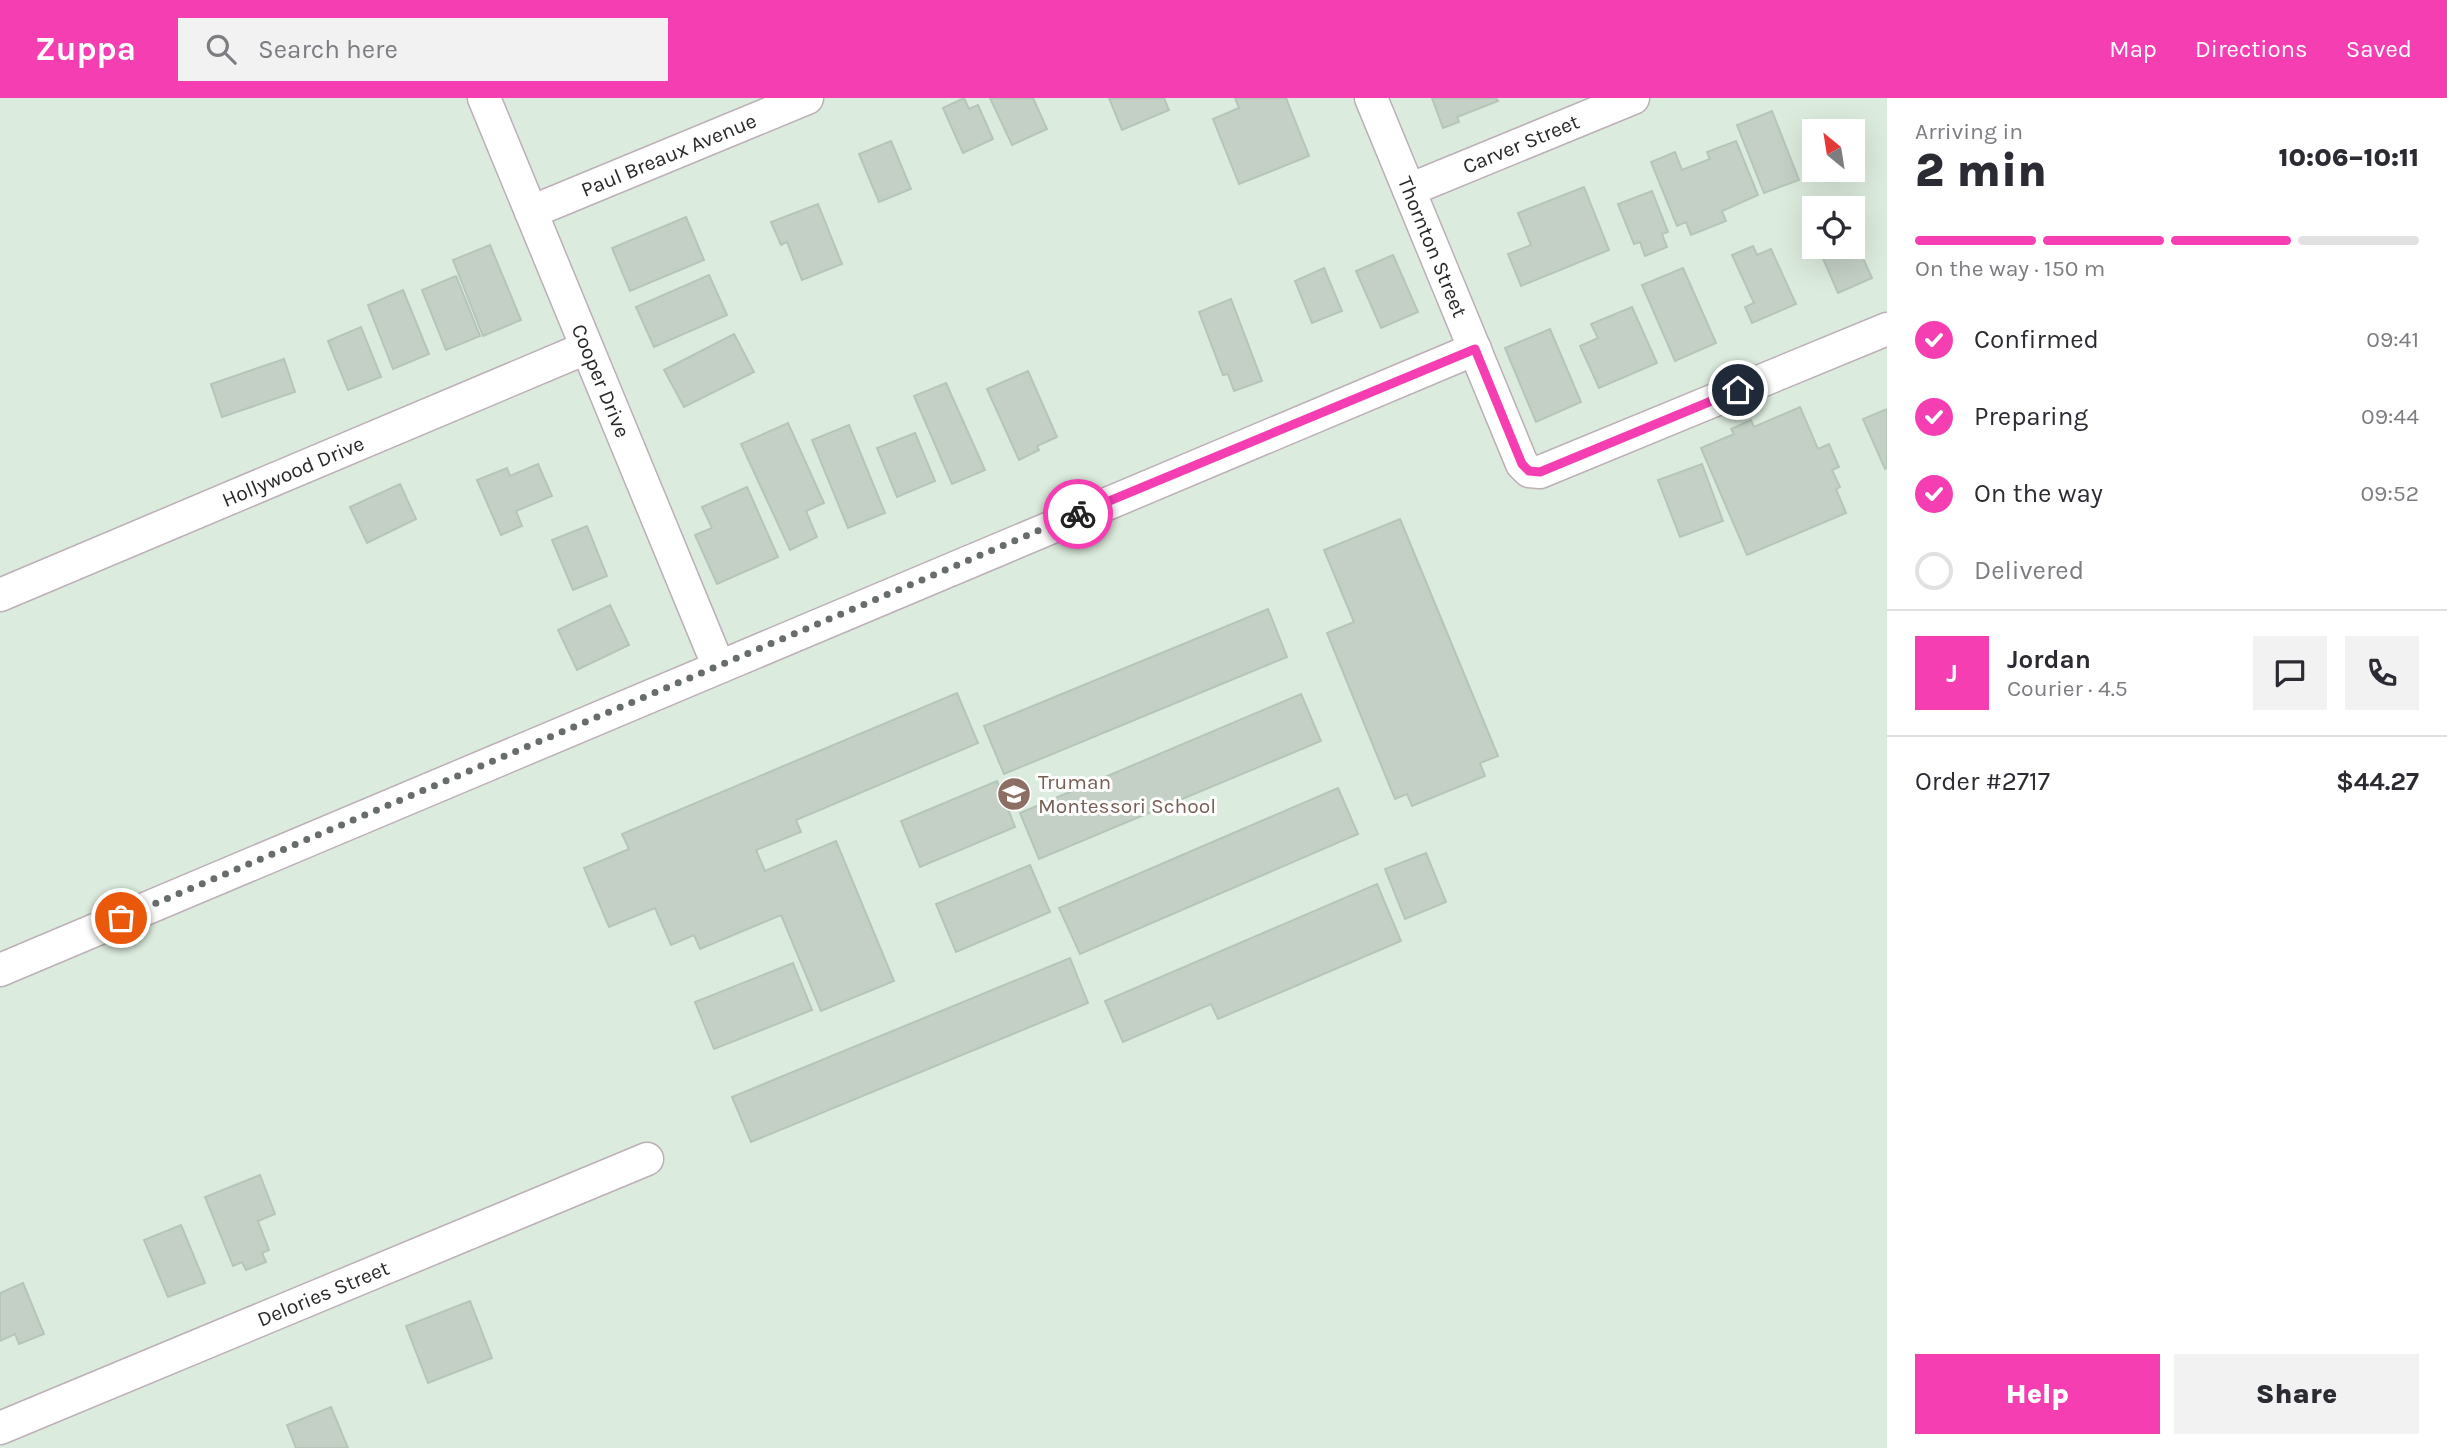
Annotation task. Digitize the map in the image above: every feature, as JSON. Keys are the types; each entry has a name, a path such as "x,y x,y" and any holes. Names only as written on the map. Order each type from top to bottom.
{"street":[{"name":"Cooper Drive","path":"484,98 718,665"},
{"name":"Paul Breaux Avenue","path":"531,212 807,98"},
{"name":"Thornton Street","path":"1371,98 1522,464 1529,471 1540,472 1887,329"},
{"name":"Carver Street","path":"1409,190 1633,98"},
{"name":"Hollywood Drive","path":"0,595 586,348"},
{"path":"0,970 577,728 718,665 1475,349"},
{"name":"Delories Street","path":"0,1429 647,1159"}],"building":[{"path":"964,98 969,109 978,105 993,139 963,153 943,108"},
{"path":"990,98 1033,98 1047,129 1012,145"},
{"path":"1109,98 1164,98 1169,110 1122,130"},
{"path":"1235,98 1286,98 1309,156 1239,184 1213,119 1239,108"},
{"path":"1432,98 1496,98 1498,101 1457,117 1459,122 1443,128"},
{"path":"1772,111 1799,180 1764,193 1737,125"},
{"path":"891,141 911,189 879,202 859,154"},
{"path":"1736,141 1758,195 1722,211 1726,221 1691,235 1686,222 1677,226 1651,162 1675,152 1682,170 1710,159 1707,152"},
{"path":"1584,187 1609,250 1521,286 1508,254 1531,245 1518,213"},
{"path":"1652,191 1668,232 1662,234 1667,247 1645,256 1640,242 1634,244 1618,204"},
{"path":"818,204 842,264 802,280 787,242 781,245 771,222"},
{"path":"686,217 704,260 630,291 612,248"},
{"path":"490,245 521,320 483,336 453,260"},
{"path":"1753,246 1757,255 1771,249 1796,304 1752,323 1745,307 1754,303 1732,255"},
{"path":"1393,255 1418,312 1381,328 1356,271"},
{"path":"1823,259 1863,259 1872,278 1838,293"},
{"path":"1324,268 1342,311 1312,323 1295,281"},
{"path":"1683,268 1716,343 1675,361 1642,285"},
{"path":"709,275 727,315 654,347 636,307"},
{"path":"456,276 480,336 446,350 422,290"},
{"path":"403,290 429,354 393,369 368,305"},
{"path":"1231,299 1262,381 1234,391 1228,374 1223,375 1199,312"},
{"path":"1632,307 1657,363 1599,388 1580,346 1598,338 1591,324"},
{"path":"361,327 381,377 348,390 328,341"},
{"path":"1550,329 1581,402 1536,422 1505,348"},
{"path":"734,334 754,372 684,407 664,370"},
{"path":"284,359 295,392 222,417 211,384"},
{"path":"1028,371 1057,437 1037,446 1039,450 1019,460 987,389"},
{"path":"946,383 985,470 952,484 914,396"},
{"path":"1800,407 1818,449 1829,444 1839,467 1832,470 1840,487 1836,489 1846,513 1747,555 1701,448 1734,434 1731,429 1751,420 1754,427"},
{"path":"1887,409 1887,468 1885,469 1863,419"},
{"path":"788,423 824,503 806,511 817,537 790,550 741,444"},
{"path":"849,425 885,513 848,528 812,440"},
{"path":"915,433 935,481 897,497 877,448"},
{"path":"538,464 552,496 516,511 522,526 501,535 477,480 507,468 510,476"},
{"path":"1702,464 1723,521 1680,537 1658,480"},
{"path":"400,484 416,519 367,543 350,507"},
{"path":"747,487 778,557 717,584 695,535 712,528 702,507"},
{"path":"1400,519 1498,756 1480,763 1485,776 1412,806 1407,794 1395,799 1327,633 1354,622 1324,550"},
{"path":"587,526 607,576 573,590 552,540"},
{"path":"610,605 629,645 577,670 558,630"},
{"path":"1268,609 1287,657 1004,774 984,726"},
{"path":"957,693 978,743 796,820 801,832 756,850 765,871 836,841 894,981 821,1011 781,915 700,949 694,935 671,945 655,908 609,927 584,868 629,849 622,834"},
{"path":"1301,694 1321,741 1039,859 1020,813"},
{"path":"997,781 1015,827 920,867 901,821"},
{"path":"1338,788 1358,834 1080,954 1059,908"},
{"path":"1426,853 1446,902 1405,919 1385,869"},
{"path":"1030,865 1050,912 956,952 936,904"},
{"path":"1377,884 1401,941 1218,1019 1211,1004 1123,1042 1105,1001"},
{"path":"1070,958 1088,1003 751,1142 732,1097"},
{"path":"793,963 812,1010 714,1049 695,1002"},
{"path":"260,1175 275,1214 258,1221 269,1250 262,1253 266,1262 246,1270 242,1262 233,1266 205,1197"},
{"path":"181,1225 205,1283 168,1297 144,1240"},
{"path":"23,1283 44,1334 19,1344 15,1334 0,1341 0,1293"},
{"path":"470,1301 492,1358 428,1383 406,1326"},
{"path":"331,1407 348,1448 296,1448 287,1425"}],"way so far":[{"path":"121,918 1078,514"}],"place":[{"name":"Truman Montessori School","path":"1014,794"}],"route":[{"path":"1078,514 1475,349 1522,464 1529,471 1540,472 1738,390"}]}
